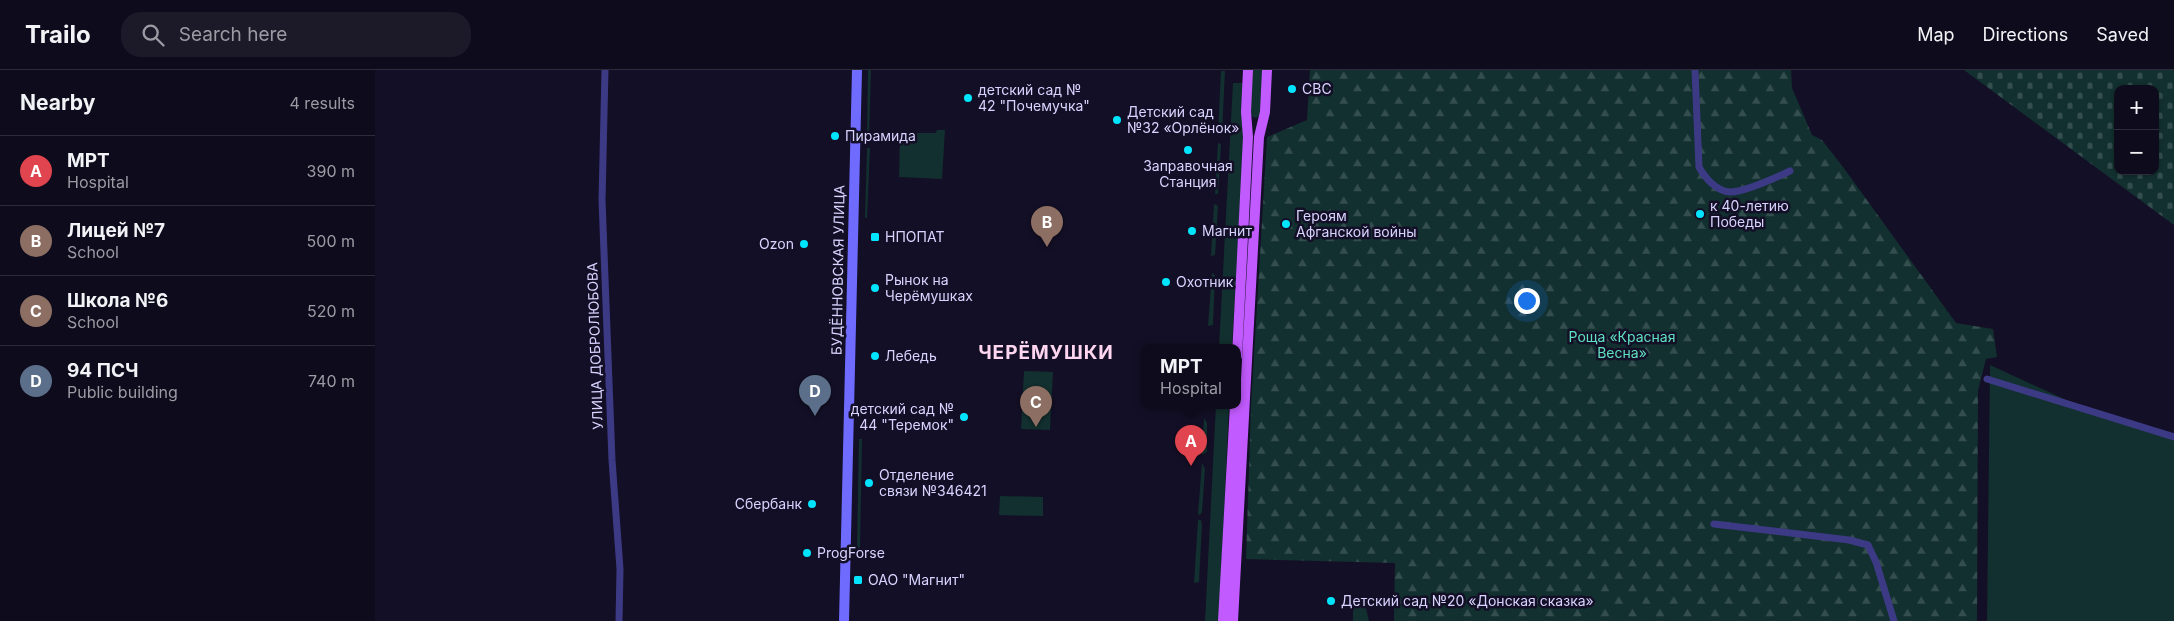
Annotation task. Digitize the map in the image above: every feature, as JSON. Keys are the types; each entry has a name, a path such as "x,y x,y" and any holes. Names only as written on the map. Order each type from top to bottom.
{"main road":[{"name":"БУДЁННОВСКАЯ УЛИЦА","path":"844,621 857,70"},
{"path":"1238,344 1249,137 1246,112 1247,70"},
{"path":"1233,621 1259,137 1263,122 1267,70"},
{"path":"1223,621 1235,409"}],"street":[{"name":"УЛИЦА ДОБРОЛЮБОВА","path":"605,70 601,200 612,460 620,569 619,621"},
{"path":"1695,70 1699,167 1705,179 1721,189 1731,192 1768,181 1790,171"},
{"path":"1247,122 1263,122"},
{"path":"1987,379 2174,437"},
{"path":"1714,524 1849,540 1868,545 1876,562 1894,621"}],"green space":[{"path":"868,70 871,70 869,136 867,136"},
{"path":"1251,70 1264,70 1261,115 1256,118 1251,116"},
{"name":"Роща «Красная Весна»","path":"1310,70 1791,70 1792,88 1812,135 1822,140 1843,167 1956,323 1993,329 1997,357 1986,359 1978,391 1977,621 1394,621 1395,563 1246,559 1251,407 1267,137 1307,120"},
{"path":"1964,70 2174,70 2174,225"},
{"path":"1221,71 1225,71 1222,133 1218,133"},
{"path":"1233,83 1243,83 1241,112 1244,134 1232,344 1219,344"},
{"path":"937,130 945,130 942,179 899,177 900,133 936,133"},
{"path":"1218,143 1221,144 1218,194 1215,194"},
{"path":"867,148 870,148 867,218 865,218"},
{"path":"1214,204 1218,206 1215,255 1211,256"},
{"path":"1212,273 1215,275 1213,325 1208,326"},
{"path":"1990,365 2084,408 2174,437 2174,621 1987,621"},
{"path":"1024,371 1053,372 1050,430 1021,429"},
{"path":"1216,409 1229,409 1219,621 1205,621"},
{"path":"1204,418 1207,423 1207,452 1202,455"},
{"path":"859,439 862,439 860,549 857,549"},
{"path":"1202,463 1205,469 1202,512 1200,515 1198,514"},
{"path":"1000,496 1043,497 1043,516 999,515"},
{"path":"1198,520 1201,520 1202,525 1199,582 1194,583"},
{"path":"1353,602 1359,602 1366,608 1369,621 1353,621"}],"place":[{"name":"СВС","path":"1292,89"},
{"name":"детский сад № 42 \"Почемучка\"","path":"968,98"},
{"name":"Детский сад №32 «Орлёнок»","path":"1117,120"},
{"name":"Пирамида","path":"835,136"},
{"name":"Заправочная Станция","path":"1188,150"},
{"name":"к 40-летию Победы","path":"1700,214"},
{"name":"Героям Афганской войны","path":"1286,224"},
{"name":"Магнит","path":"1192,231"},
{"name":"НПОПАТ","path":"875,237"},
{"name":"Ozon","path":"804,244"},
{"name":"Лицей №7","path":"1047,247"},
{"name":"Охотник","path":"1166,282"},
{"name":"Рынок на Черёмушках","path":"875,288"},
{"name":"Лебедь","path":"875,356"},
{"name":"94 ПСЧ","path":"815,416"},
{"name":"детский сад № 44 \"Теремок\"","path":"964,417"},
{"name":"Школа №6","path":"1036,427"},
{"name":"МРТ","path":"1191,466"},
{"name":"Отделение связи №346421","path":"869,483"},
{"name":"Сбербанк","path":"812,504"},
{"name":"ProgForse","path":"807,553"},
{"name":"ОАО \"Магнит\"","path":"858,580"},
{"name":"Детский сад №20 «Донская сказка»","path":"1331,601"}],"district":[{"name":"ЧЕРЁМУШКИ","path":"1046,352"}]}
